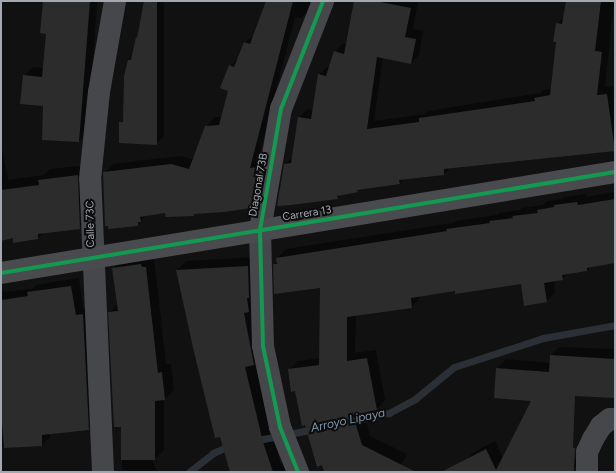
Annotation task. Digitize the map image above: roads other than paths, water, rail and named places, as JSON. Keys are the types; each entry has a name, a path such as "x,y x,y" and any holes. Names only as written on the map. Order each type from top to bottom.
{"street":[{"name":"Calle 73C","path":"102,472 92,259 90,179 99,92 115,1"},
{"name":"Diagonal 73B","path":"298,472 283,436 263,346 260,230 281,109 323,1"},
{"name":"Carrera 13","path":"1,273 615,172"},
{"path":"587,472 587,452 593,439 601,426 610,419 615,419"}],"waterway":[{"name":"Arroyo Lipaya","path":"347,422 389,413 415,399 454,367 543,338 615,325"},
{"name":"Arroyo Lipaya","path":"253,441 315,429"},
{"name":"Arroyo Lipaya","path":"189,472 213,453 231,445"}]}
